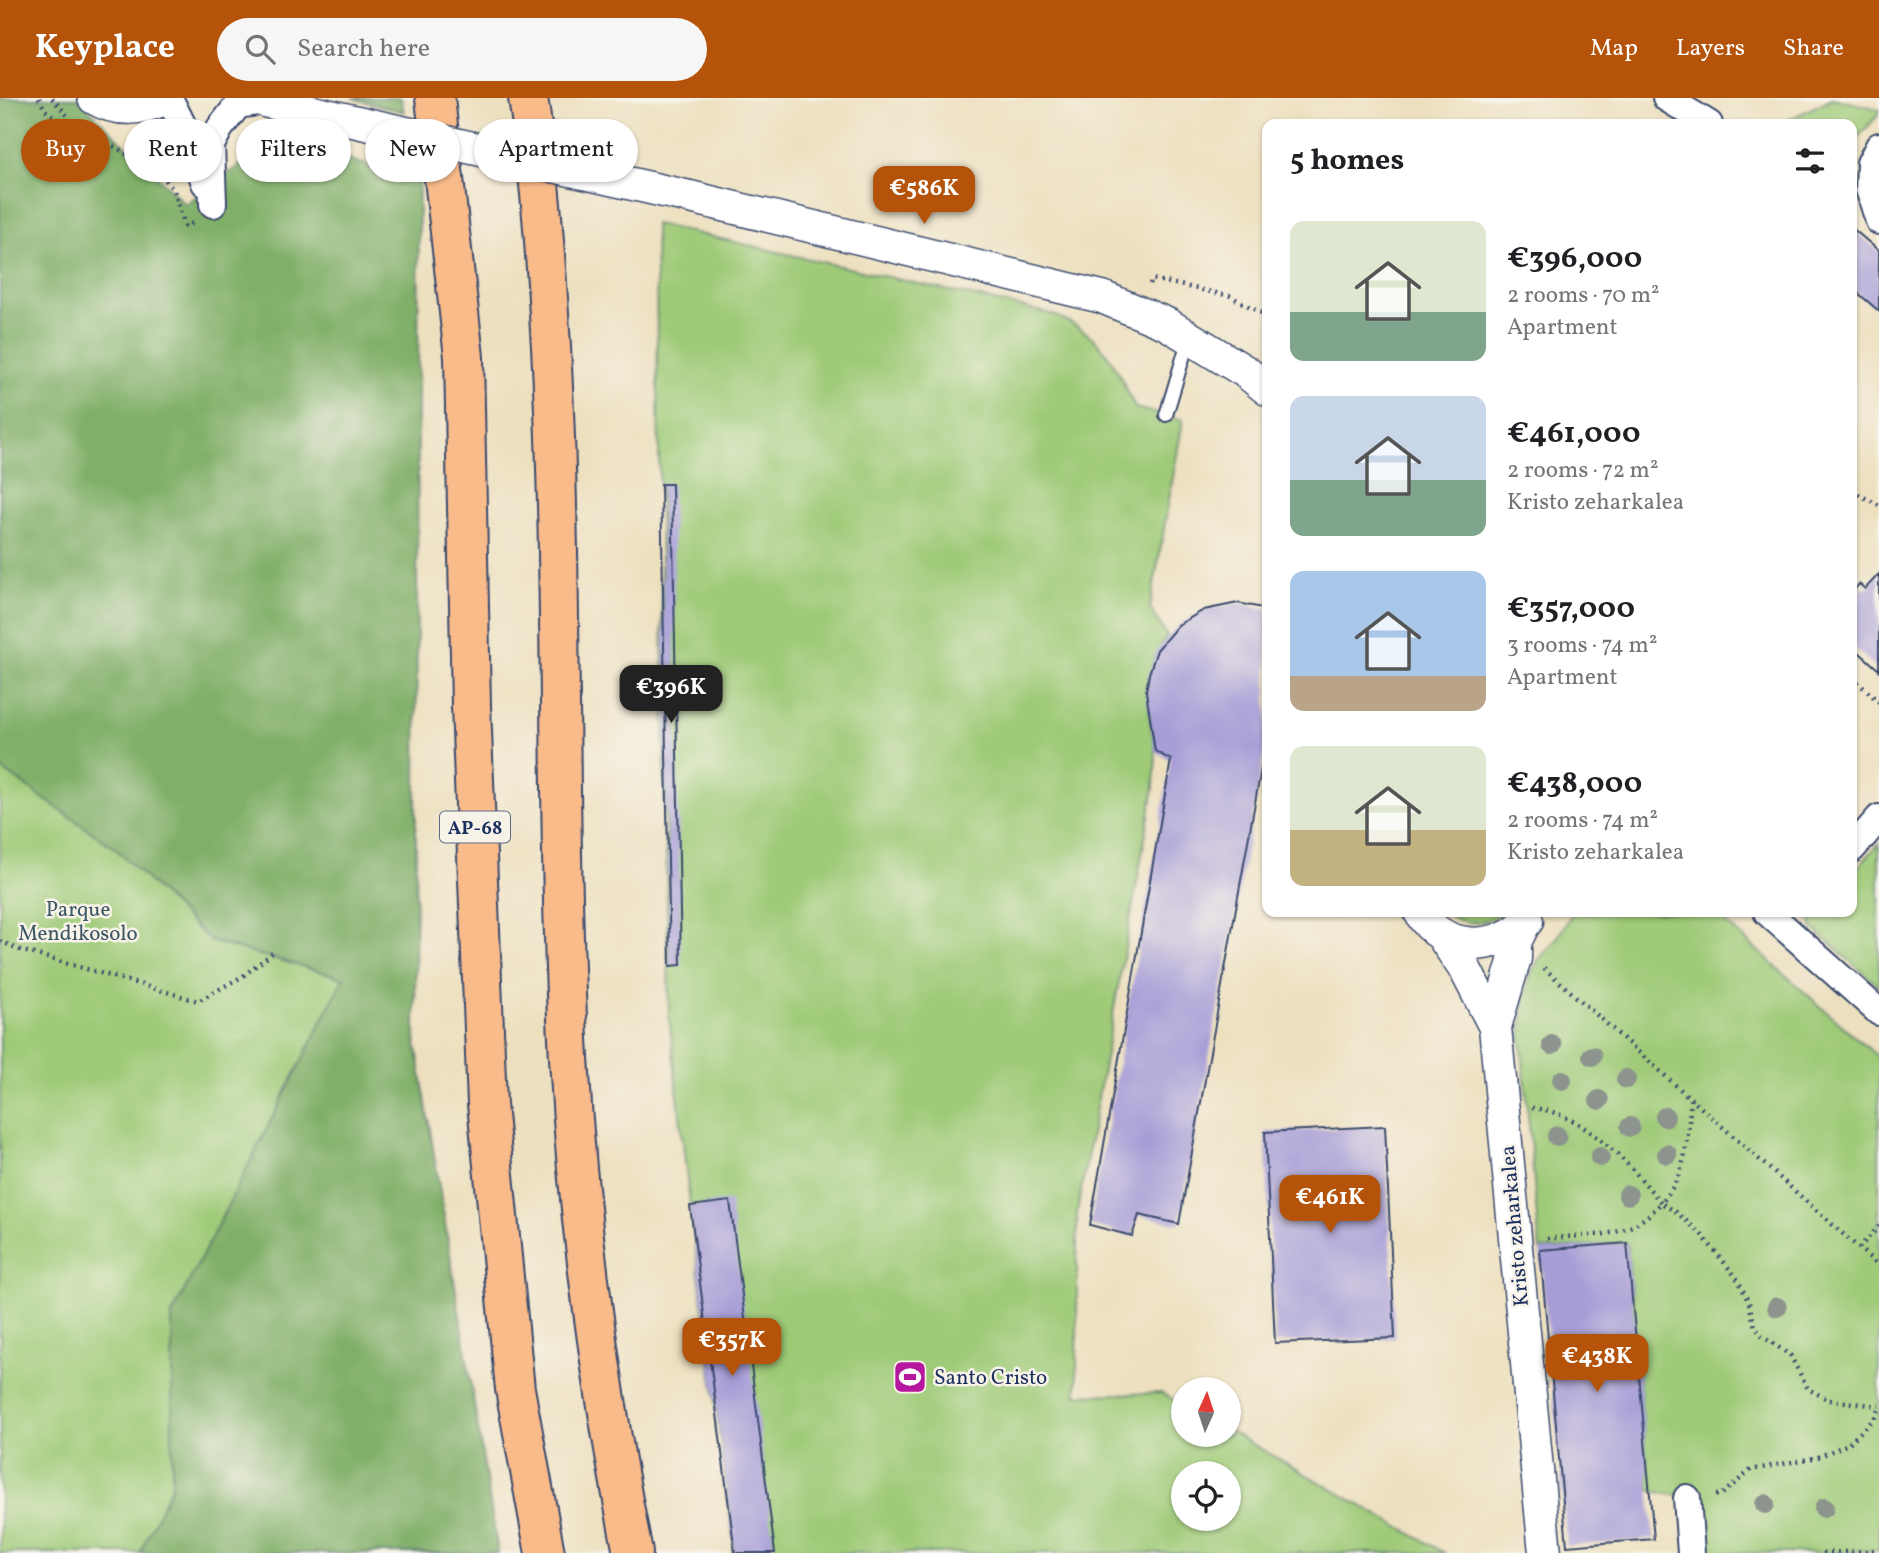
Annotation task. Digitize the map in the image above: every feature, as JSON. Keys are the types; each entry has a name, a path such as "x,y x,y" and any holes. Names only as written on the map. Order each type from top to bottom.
{"highway":[{"name":"AP-68","path":"435,98 464,357 471,706 487,1104 515,1389 545,1553"},
{"path":"528,98 542,214 557,459 569,1058 590,1301 610,1437 633,1553"}],"street":[{"path":"82,107 136,108 153,105 167,98 189,138 209,214"},
{"path":"1666,98 1701,119"},
{"path":"209,214 211,145 237,105 260,100 690,197 1102,297 1167,324 1246,372 1262,385"},
{"path":"1879,146 1860,186 1879,221"},
{"path":"1857,843 1879,818"},
{"path":"1783,917 1879,1012"},
{"path":"1431,923 1454,941 1483,944 1498,941 1524,927"},
{"path":"1431,923 1466,971 1495,1027"},
{"path":"1495,1027 1524,927"},
{"name":"Kristo zeharkalea","path":"1495,1027 1545,1553"},
{"path":"1687,1498 1692,1553"}],"lane":[{"path":"1166,415 1189,337"}],"path":[{"path":"39,98 45,110 72,130 115,147 162,175 174,191 185,226 209,214"},
{"path":"52,98 63,113 82,107"},
{"path":"1139,313 1152,279 1230,296 1262,313"},
{"path":"1857,494 1879,505"},
{"path":"1857,682 1879,702"},
{"path":"1524,927 1691,1099 1879,1266"},
{"path":"0,941 20,950 198,1001 243,976 276,950"},
{"path":"1515,1244 1619,1231 1637,1225 1661,1203 1676,1184 1682,1169 1691,1099"},
{"path":"1503,1107 1535,1108 1573,1119 1619,1157 1644,1181 1661,1203 1686,1219 1701,1234 1738,1280 1749,1303 1755,1327 1762,1336 1790,1355 1808,1389 1829,1400 1879,1408 1874,1419 1855,1437 1835,1450 1799,1462 1751,1470 1721,1495 1687,1498"},
{"path":"1859,1248 1879,1226"},
{"path":"1823,1553 1879,1550"}],"green space":[{"path":"0,98 77,98 98,119 21,119 21,182 110,182 110,130 124,144 124,182 163,182 185,204 216,182 222,182 222,178 236,168 236,182 351,182 351,160 365,165 365,182 419,183 415,1036 498,1553 140,1553 172,1485 172,1315 344,978 210,941 116,849 0,768"},
{"path":"352,98 401,98 404,112"},
{"path":"1832,98 1879,109 1879,114 1857,138 1857,119 1790,119"},
{"path":"655,224 1051,314 1083,330 1104,350 1135,408 1183,420 1150,608 1167,636 1158,650 1149,677 1148,704 1156,754 1154,788 1077,1213 1077,1395 1162,1393 1171,1398 1171,1447 1241,1447 1241,1438 1445,1553 735,1553 690,1206 669,1015"},
{"name":"Parque Mendikosolo","path":"0,768 116,849 210,941 344,978 172,1315 172,1485 140,1553 0,1553"},
{"path":"1879,843 1879,987 1812,927 1813,917 1857,917 1857,868"},
{"path":"1451,917 1496,917 1481,922"},
{"path":"1570,917 1720,917 1879,1058 1879,1550 1823,1553 1691,1553 1687,1498 1649,1490 1627,1243 1540,1250 1521,1037 1524,1000 1531,973"}],"building":[{"path":"1857,232 1879,251 1879,311 1857,292"},
{"path":"661,484 672,484 681,965 670,966"},
{"path":"1879,574 1879,670 1857,650 1857,587 1859,584 1865,589"},
{"path":"1238,603 1262,608 1262,764 1179,1224 1139,1215 1132,1236 1090,1225 1171,760 1155,751 1146,691 1157,650 1178,625 1204,610"},
{"path":"1385,1126 1395,1338 1275,1343 1265,1132"},
{"path":"730,1201 775,1553 735,1553 690,1206"},
{"path":"1627,1243 1654,1539 1567,1546 1540,1250"}],"place":[{"name":"Santo Cristo","path":"910,1377"}]}
